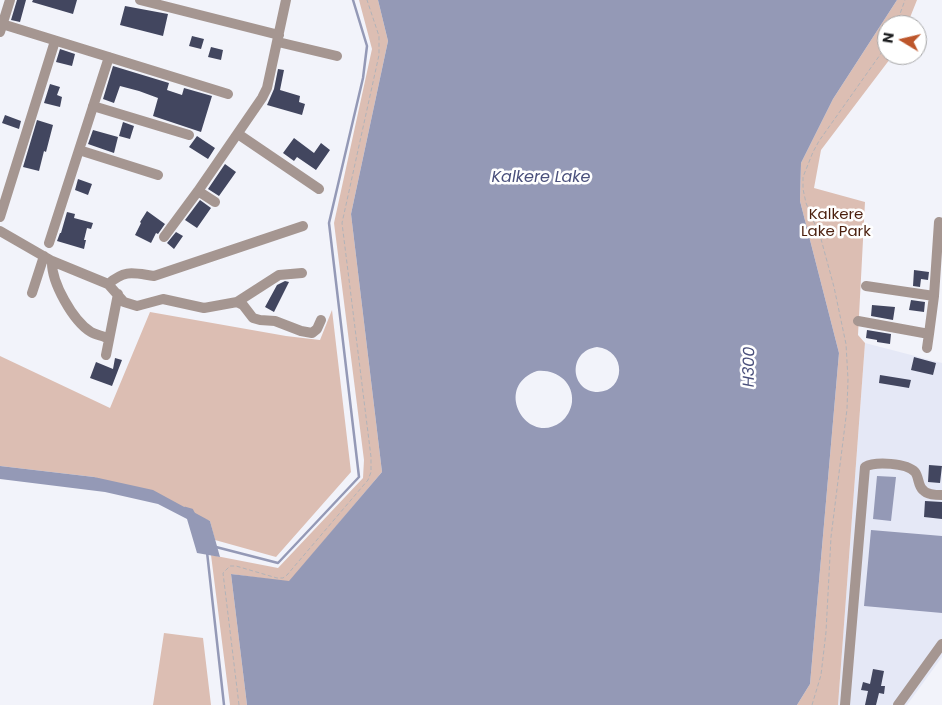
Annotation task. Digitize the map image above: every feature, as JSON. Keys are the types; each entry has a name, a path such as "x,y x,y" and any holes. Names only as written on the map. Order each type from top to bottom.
{"street":[{"path":"10,0 1,28 55,41 228,94"},
{"path":"140,0 337,56"},
{"path":"164,237 262,98 267,88 286,0"},
{"path":"0,218 55,41"},
{"path":"49,243 109,57"},
{"path":"93,106 189,135"},
{"path":"238,134 319,189"},
{"path":"79,150 158,174"},
{"path":"198,191 215,202"},
{"path":"927,348 934,296 939,222 942,222"},
{"path":"108,284 124,273 133,272 154,276 303,226"},
{"path":"0,231 48,259 108,284 124,302 137,306 163,299 204,308 237,302 279,275 302,273"},
{"path":"32,293 48,259"},
{"path":"48,259 66,304 91,332 109,339"},
{"path":"866,286 934,296"},
{"path":"106,355 118,294"},
{"path":"237,302 243,305 253,318 275,321 301,331 312,333 317,329 321,320"},
{"path":"858,321 929,334"},
{"path":"845,705 865,467 870,464 882,463 907,466 916,473 922,489 926,492 942,495"},
{"path":"898,705 942,644"}],"path":[{"path":"239,705 223,573 230,566 236,566 277,578 287,576 368,480 371,472 362,372 342,223 379,55 378,36 367,0"},
{"path":"900,15 905,0"},
{"path":"812,705 821,675 826,632 832,537 848,379 846,344 834,286 821,240 806,204 803,177 819,141 877,59"}],"shaded area":[{"path":"865,343 942,363 942,657 907,705 838,705"}],"green space":[{"path":"359,0 378,0 388,41 351,214 382,472 289,582 231,574 247,705 230,705 211,555 278,568 363,478 364,460 334,223 372,49"},
{"name":"Kalkere Lake Park","path":"897,0 917,0 911,15 887,15"},
{"name":"Kalkere Lake Park","path":"877,31 877,65 885,65 821,150 814,188 865,202 858,335 865,343 838,705 797,705 810,684 839,353 800,201 801,163 833,99"},
{"path":"332,310 351,472 276,557 215,540 210,521 94,477 0,466 0,356 110,408 150,312 286,336 320,340"},
{"path":"164,633 203,638 211,705 153,705"}],"water":[{"name":"Kalkere Lake","path":"378,0 897,0 887,15 877,15 877,31 833,99 801,163 800,201 839,353 810,684 797,705 247,705 231,574 289,581 382,472 351,214 388,41","holes":["597,347 607,350 614,355 618,362 618,378 614,385 607,390 598,392 589,390 582,386 577,379 577,363 587,350","537,371 551,372 562,378 570,388 572,395 570,411 567,416 561,422 548,428 537,427 527,421 519,412 516,401 517,389 524,379"]},
{"path":"0,466 94,477 153,490 210,521 220,557 197,553 187,519 158,504 105,492 0,479"},
{"path":"877,476 896,477 891,521 873,519"},
{"path":"871,530 942,536 942,613 864,606"}],"building":[{"path":"17,0 26,0 20,22 11,20"},
{"path":"33,0 77,0 73,14 32,2"},
{"path":"125,6 168,14 163,36 120,25"},
{"path":"192,36 204,39 201,49 189,46"},
{"path":"211,47 223,50 221,60 208,57"},
{"path":"60,49 75,54 72,66 56,62"},
{"path":"113,66 169,83 167,90 182,95 184,88 212,96 201,132 153,116 158,98 139,91 120,86 114,103 103,99"},
{"path":"278,69 284,70 280,90 300,96 299,102 305,104 302,115 267,105 274,89"},
{"path":"50,84 60,87 57,95 62,97 60,107 44,103"},
{"path":"5,115 21,121 19,129 2,123"},
{"path":"37,120 53,125 39,171 23,167"},
{"path":"123,122 134,126 130,139 119,136"},
{"path":"93,130 118,137 114,153 88,144"},
{"path":"197,136 215,148 208,159 189,147"},
{"path":"294,138 314,153 321,143 330,150 316,170 297,157 294,161 283,153"},
{"path":"225,164 236,172 219,196 208,189"},
{"path":"78,179 92,184 88,195 75,190"},
{"path":"200,200 211,208 197,228 185,220"},
{"path":"147,211 165,224 158,234 156,233 151,243 135,235"},
{"path":"67,212 75,214 74,218 93,223 91,229 87,228 84,249 57,241"},
{"path":"176,232 183,236 174,249 167,243"},
{"path":"914,270 929,272 928,280 921,279 920,287 913,286"},
{"path":"285,281 289,282 274,312 265,307 277,285"},
{"path":"911,300 925,302 924,312 909,310"},
{"path":"872,305 895,307 893,320 871,316"},
{"path":"867,330 891,334 890,344 866,338"},
{"path":"914,357 936,363 933,375 911,370"},
{"path":"115,358 122,360 112,386 90,378 96,362 113,369"},
{"path":"880,375 911,380 909,388 879,383"},
{"path":"929,465 942,466 940,483 928,482"},
{"path":"925,501 942,502 942,519 924,517"},
{"path":"873,669 884,671 881,686 885,686 884,694 879,693 876,705 865,705 868,691 861,690 863,682 870,684"}],"waterway":[{"path":"216,547 278,563 359,477 329,223 363,78 367,46 353,0"},
{"path":"185,508 192,510 194,514"},
{"path":"207,552 224,705"}],"water label":[{"name":"H300","path":"750,367"}]}
